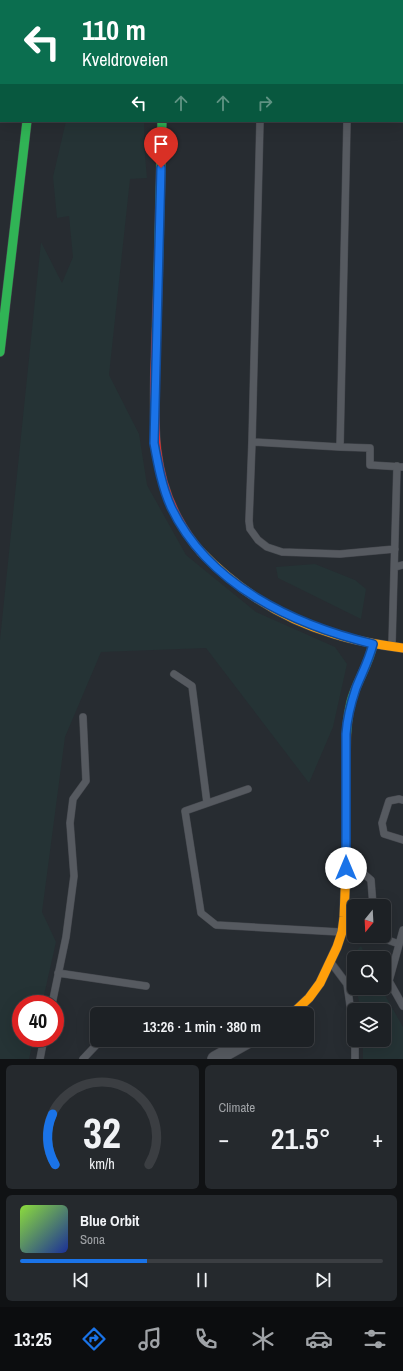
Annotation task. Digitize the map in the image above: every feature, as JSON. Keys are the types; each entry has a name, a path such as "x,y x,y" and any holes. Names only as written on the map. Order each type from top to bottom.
{"main road":[{"path":"0,352 27,122"},
{"path":"162,122 154,443 163,486 171,507 181,526 204,556 222,573 242,588 277,609 311,626 373,644 403,648"},
{"path":"299,1007 320,983 330,963 342,932 346,868 346,726 351,702 373,644"}],"street":[{"path":"215,1059 236,1047"}],"lane":[{"path":"260,122 250,529 258,540 267,547 282,552 340,554 395,549"},
{"path":"340,447 347,122"},
{"path":"252,442 370,448 370,465 400,467 395,549 392,647"},
{"path":"395,567 403,565"},
{"path":"174,674 192,686 207,803"},
{"path":"54,995 66,937 74,876 70,823 73,799 86,781 83,717"},
{"path":"248,789 185,811 201,914 216,925 342,932"},
{"path":"403,800 399,799 390,801 382,823 384,834 403,840"},
{"path":"346,868 358,869 371,880 372,899"},
{"path":"403,930 389,981 403,1006"},
{"path":"391,941 399,944"},
{"path":"330,963 347,984 350,1003"},
{"path":"58,973 146,986"},
{"path":"40,1059 42,1047"},
{"path":"83,1059 94,1047"},
{"path":"355,1047 355,1059"}],"shaded area":[{"path":"66,122 144,122 147,178 130,179 109,375 139,434 147,485 186,555 256,612 335,647 347,664 333,727 309,783 206,648 101,652 65,737 42,912 56,942 44,995 12,995 12,1047 32,1047 29,1059 0,1059 0,640 41,242 62,283 73,257 69,216 57,218 53,177"},
{"path":"315,564 355,580 366,589 361,619 278,578 276,567"},
{"path":"361,946 364,951 356,951"},
{"path":"358,995 385,995 389,1003 359,1003"},
{"path":"391,1006 403,1027 403,1059 363,1059 363,1047 391,1047"}],"traffic: fast":[{"path":"0,352 27,122"},
{"path":"158,280 162,122"},
{"path":"346,752 347,727 351,702 369,659 373,644"}],"traffic: slow":[{"path":"201,552 215,566 246,591 262,602 297,620 315,628 351,639 403,648"},
{"path":"299,1007 309,998 320,983 337,947 342,932 346,868 346,752"}],"traffic: jam":[{"path":"158,280 154,410 156,446 163,482 169,499 188,536 201,552"}],"route":[{"path":"161,168 154,443 163,486 171,507 181,526 204,556 222,573 242,588 265,603 311,626 350,639 373,644 351,702 347,719 346,868"}]}
